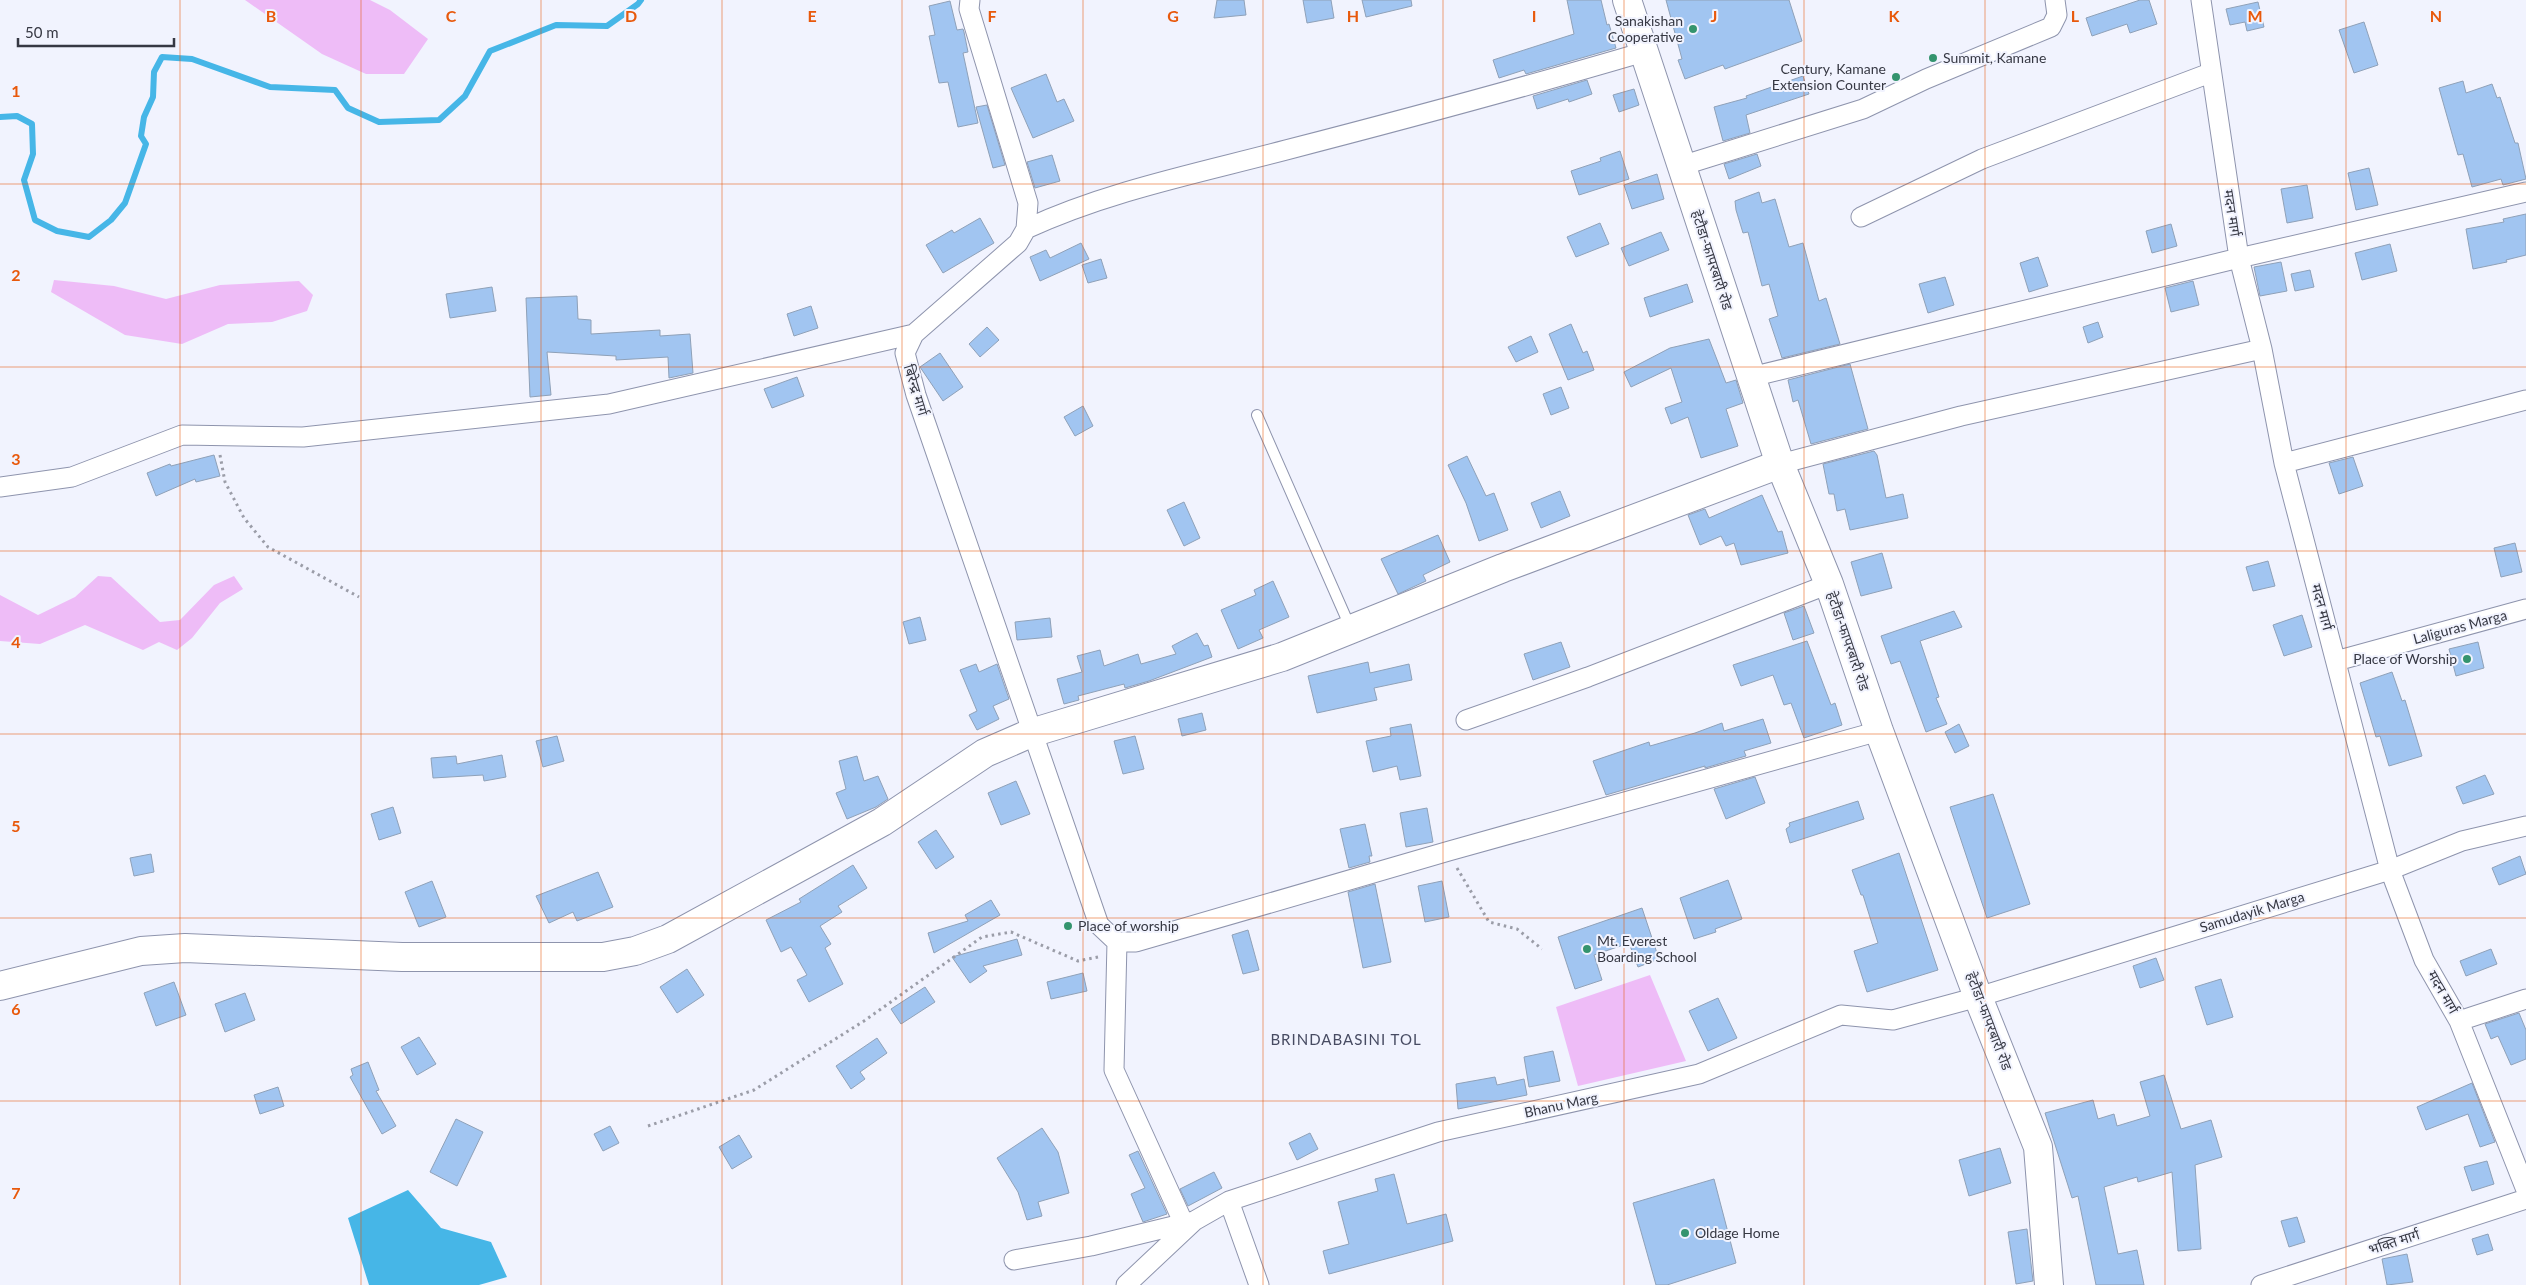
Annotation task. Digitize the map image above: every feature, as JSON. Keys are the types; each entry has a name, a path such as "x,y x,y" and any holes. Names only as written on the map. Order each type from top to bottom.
{"main road":[{"name":"हेटौडा-फापरबारी रोड","path":"1627,0 1780,464 1829,584 1879,730 1978,997 2038,1147 2049,1285"},
{"path":"0,986 141,951 185,948 402,957 603,957 635,951 668,939 882,822 985,753 1031,733 1282,658 1503,568 1780,464"}],"street":[{"path":"970,0 969,9 1028,203 1026,229 1062,212 1141,188 1498,95 1644,52"},
{"path":"1681,166 1862,109 1926,79 2051,26 2057,15 2055,0"},
{"name":"मदन मार्ग","path":"2201,0 2210,73 2239,258 2262,349 2284,463 2390,870 2424,960 2459,1021 2526,1190"},
{"path":"1861,217 1982,159 2210,73"},
{"path":"1751,377 2239,258 2526,192"},
{"name":"बिरेन्द्र मार्ग","path":"1026,229 1018,243 914,334 905,353 916,395 1031,733 1099,925 1117,942"},
{"path":"0,487 72,478 182,435 303,437 609,404 914,334"},
{"path":"1780,464 1961,416 2262,349"},
{"path":"2284,463 2526,400"},
{"path":"1466,720 1588,677 1829,584"},
{"name":"Laliguras Marga","path":"2336,661 2526,609"},
{"path":"1189,1222 1114,1070 1117,942 1136,942 1449,851 1879,730"},
{"name":"Samudayik Marga","path":"1978,997 2390,870 2462,841 2526,826"},
{"name":"Bhanu Marg","path":"1189,1222 1229,1201 1438,1132 1699,1074 1841,1015 1893,1020 1978,997"},
{"path":"2459,1021 2526,999"},
{"name":"भक्ति मार्ग","path":"2262,1285 2526,1199"},
{"path":"1229,1201 1259,1285"},
{"path":"1014,1260 1091,1246 1189,1222"},
{"path":"1126,1285 1189,1222"}],"lane":[{"path":"1257,415 1351,629"}],"path":[{"path":"216,435 225,482 244,518 268,547 359,597"},
{"path":"1449,851 1489,922 1517,929 1542,950"},
{"path":"648,1126 754,1090 864,1021 982,936 1011,932 1078,961 1096,958 1117,942"}],"shaded area":[{"path":"245,0 370,0 390,10 428,39 404,74 366,74 322,54"},
{"path":"54,280 114,286 166,299 220,285 299,281 313,295 307,311 272,322 228,324 182,344 125,335 51,292"},
{"path":"98,576 111,577 160,622 180,620 214,585 234,576 243,589 220,603 192,638 177,650 159,642 143,650 85,625 40,644 0,641 0,595 38,615 75,597"},
{"path":"1650,975 1686,1061 1578,1086 1556,1007"}],"water":[{"path":"408,1190 441,1228 491,1242 507,1277 479,1285 369,1285 348,1218"}],"building":[{"path":"1217,0 1244,0 1246,15 1214,18"},
{"path":"1303,0 1331,0 1334,18 1307,23"},
{"path":"1362,0 1411,0 1412,6 1366,17"},
{"path":"1567,0 1601,0 1607,25 1609,24 1616,48 1526,74 1524,70 1499,78 1493,60 1574,34"},
{"path":"1666,0 1789,0 1802,41 1725,69 1723,65 1685,79 1678,60 1682,59"},
{"path":"2140,0 2149,0 2157,24 2130,33 2127,24 2092,36 2086,18"},
{"path":"950,1 957,30 963,29 964,32 968,52 963,53 978,123 958,127 948,82 939,83 929,36 935,35 929,6"},
{"path":"2258,2 2264,27 2247,31 2245,22 2230,25 2226,9"},
{"path":"2364,22 2378,65 2354,73 2339,30"},
{"path":"1046,74 1057,102 1064,99 1074,121 1033,138 1011,88"},
{"path":"1803,76 1809,94 1746,115 1750,133 1723,141 1714,107 1747,98 1746,96"},
{"path":"1587,80 1592,94 1569,102 1568,99 1537,109 1533,96"},
{"path":"2463,81 2466,93 2492,84 2497,98 2500,97 2515,143 2518,143 2526,179 2503,185 2501,179 2472,187 2463,154 2458,155 2439,88"},
{"path":"1634,89 1639,105 1619,112 1613,95"},
{"path":"987,105 1005,165 993,168 976,107"},
{"path":"1620,151 1629,179 1579,195 1571,171 1601,161 1600,158"},
{"path":"1757,154 1761,166 1729,179 1724,164"},
{"path":"1052,155 1060,181 1035,188 1027,162"},
{"path":"2369,168 2378,205 2356,210 2348,173"},
{"path":"1657,174 1664,199 1632,209 1624,185"},
{"path":"2307,185 2313,218 2287,223 2281,189"},
{"path":"1759,192 1762,203 1775,199 1789,247 1803,243 1819,301 1826,298 1840,344 1782,358 1769,319 1778,316 1769,284 1762,286 1748,232 1743,233 1736,210 1735,201"},
{"path":"2526,214 2526,255 2506,260 2507,262 2473,269 2466,229 2504,222 2503,219"},
{"path":"980,218 994,243 943,273 926,245 952,230 954,233"},
{"path":"1600,223 1609,244 1576,257 1567,237"},
{"path":"2171,224 2177,246 2152,253 2146,231"},
{"path":"1661,232 1669,250 1629,266 1621,248"},
{"path":"1081,243 1089,259 1040,281 1030,257 1046,250 1050,258"},
{"path":"2390,244 2397,271 2362,280 2355,253"},
{"path":"2038,257 2048,286 2029,292 2020,263"},
{"path":"1101,259 1107,278 1088,283 1082,265"},
{"path":"2281,262 2287,291 2260,296 2254,267"},
{"path":"2310,270 2314,287 2295,291 2291,274"},
{"path":"1945,277 1954,305 1928,313 1919,284"},
{"path":"2193,281 2199,305 2171,312 2165,288"},
{"path":"1687,284 1693,302 1650,317 1644,298"},
{"path":"492,287 496,311 450,318 446,294"},
{"path":"577,296 578,319 591,320 591,334 660,330 660,336 690,334 693,373 669,378 668,357 616,360 616,356 547,352 551,395 530,397 526,298"},
{"path":"811,306 818,328 794,336 787,314"},
{"path":"2098,322 2103,337 2088,343 2083,327"},
{"path":"1571,324 1583,353 1587,351 1594,370 1568,380 1549,334"},
{"path":"987,327 999,340 980,357 969,344"},
{"path":"1531,336 1538,352 1516,362 1508,347"},
{"path":"1709,339 1726,383 1736,380 1743,403 1726,409 1738,446 1701,458 1688,417 1671,424 1665,408 1682,402 1671,368 1631,387 1624,372 1670,348"},
{"path":"940,353 963,387 943,401 920,367"},
{"path":"1850,364 1868,429 1811,444 1798,400 1793,402 1788,380"},
{"path":"797,377 804,396 772,408 764,389"},
{"path":"1561,387 1569,408 1551,415 1543,394"},
{"path":"1083,406 1093,426 1075,436 1064,417"},
{"path":"1874,451 1877,455 1886,498 1903,494 1908,518 1850,530 1845,509 1837,511 1834,494 1829,494 1823,464"},
{"path":"214,455 220,476 196,482 195,479 156,496 147,473 170,464 171,466"},
{"path":"1467,456 1486,496 1494,493 1508,530 1479,541 1466,503 1448,465"},
{"path":"2353,457 2363,486 2339,494 2329,463"},
{"path":"1560,491 1570,516 1541,528 1531,503"},
{"path":"1762,495 1778,532 1782,531 1788,553 1741,565 1734,543 1726,546 1721,536 1700,545 1688,515 1705,509 1709,518"},
{"path":"1184,502 1200,538 1184,546 1167,510"},
{"path":"1438,535 1450,562 1423,575 1426,581 1398,594 1381,559"},
{"path":"2515,543 2522,572 2501,577 2494,548"},
{"path":"1882,553 1892,588 1861,596 1851,562"},
{"path":"2268,561 2275,586 2253,591 2246,567"},
{"path":"1273,581 1289,617 1259,630 1263,638 1238,649 1221,610 1256,595 1254,590"},
{"path":"1804,606 1814,633 1793,640 1784,613"},
{"path":"1954,611 1962,627 1920,641 1939,697 1936,698 1947,724 1926,732 1900,661 1891,664 1881,636"},
{"path":"2302,615 2312,647 2284,656 2273,625"},
{"path":"920,617 926,640 909,644 903,622"},
{"path":"1050,618 1052,637 1017,640 1015,622"},
{"path":"1197,633 1204,646 1208,645 1212,657 1149,681 1125,688 1124,684 1078,696 1079,700 1064,704 1057,679 1082,672 1077,656 1100,650 1104,666 1138,654 1141,664 1176,654 1172,646"},
{"path":"1807,641 1831,705 1835,703 1842,725 1804,738 1791,703 1784,705 1773,675 1741,686 1733,665"},
{"path":"1561,642 1570,667 1533,680 1524,654"},
{"name":"Place of Worship","path":"2478,642 2484,668 2456,676 2449,649"},
{"path":"1368,662 1370,673 1409,664 1412,680 1374,688 1377,700 1317,713 1308,676"},
{"path":"976,664 979,672 997,664 1009,699 993,706 999,719 977,730 969,715 977,711 960,670"},
{"path":"2392,672 2402,701 2405,700 2422,756 2389,766 2380,736 2376,737 2360,683"},
{"path":"1202,713 1206,730 1182,736 1178,719"},
{"path":"1763,719 1771,743 1744,751 1746,756 1606,795 1593,761 1649,742 1650,746 1722,723 1724,731"},
{"path":"1411,724 1421,776 1400,780 1397,766 1373,772 1366,741 1391,736 1390,728"},
{"path":"1959,724 1969,746 1955,753 1945,732"},
{"path":"557,736 564,761 543,767 536,741"},
{"path":"1135,736 1144,769 1123,774 1114,741"},
{"path":"502,755 506,777 484,781 483,775 433,778 431,758 456,756 457,764"},
{"path":"857,756 864,781 878,776 888,799 876,807 847,819 836,793 846,789 839,761"},
{"path":"2485,775 2494,794 2463,804 2456,787"},
{"path":"1755,777 1765,803 1726,819 1714,789"},
{"path":"1016,781 1030,814 1001,825 988,793"},
{"path":"1993,794 2030,904 1987,918 1950,807"},
{"path":"1858,801 1864,819 1790,843 1786,829 1790,826 1789,823"},
{"path":"393,807 401,833 379,840 371,814"},
{"path":"1427,808 1433,842 1406,847 1400,813"},
{"path":"1365,824 1372,856 1369,856 1370,862 1349,868 1340,829"},
{"path":"936,830 954,857 936,869 918,842"},
{"path":"1899,853 1938,970 1867,992 1854,951 1878,943 1863,895 1861,895 1852,870"},
{"path":"151,854 154,872 134,876 130,858"},
{"path":"2520,856 2526,874 2499,885 2492,868"},
{"path":"853,865 867,888 838,906 842,912 820,926 831,944 825,948 843,984 809,1002 797,980 807,975 791,947 781,952 766,920 801,902 799,899"},
{"path":"598,872 613,907 577,921 573,912 549,923 536,896"},
{"path":"1728,880 1742,919 1715,929 1716,932 1694,939 1680,898"},
{"path":"432,881 446,917 419,927 405,892"},
{"path":"1442,881 1449,917 1425,922 1418,886"},
{"path":"1375,884 1391,962 1363,968 1348,892"},
{"path":"991,900 1000,915 934,953 928,933 968,921 965,915"},
{"name":"Mt. Everest Boarding School","path":"1642,908 1659,959 1638,967 1629,943 1594,955 1602,980 1575,989 1558,937"},
{"path":"1248,930 1259,970 1243,974 1232,935"},
{"path":"1017,939 1022,955 983,966 987,971 970,983 952,957"},
{"path":"2491,949 2497,964 2466,976 2460,961"},
{"path":"2156,958 2164,980 2140,988 2133,966"},
{"path":"687,969 704,995 677,1013 660,987"},
{"path":"1083,973 1087,991 1051,999 1047,982"},
{"path":"2221,979 2233,1017 2207,1025 2195,987"},
{"path":"174,982 186,1015 156,1026 144,993"},
{"path":"925,987 935,1002 901,1024 891,1009"},
{"path":"245,993 255,1020 225,1032 215,1004"},
{"path":"1718,998 1737,1038 1708,1051 1689,1011"},
{"path":"2519,1013 2526,1030 2526,1059 2511,1065 2498,1036 2491,1039 2485,1024"},
{"path":"419,1037 436,1064 417,1075 401,1047"},
{"path":"877,1038 887,1053 860,1072 865,1079 851,1089 836,1066"},
{"path":"1553,1051 1560,1081 1529,1087 1524,1057"},
{"path":"368,1062 379,1090 376,1091 396,1126 382,1134 350,1077 353,1075 351,1069"},
{"path":"2164,1075 2181,1129 2211,1120 2222,1157 2195,1165 2201,1249 2178,1251 2172,1172 2138,1182 2137,1177 2104,1187 2118,1254 2137,1250 2144,1285 2096,1285 2078,1196 2072,1198 2045,1113 2093,1100 2098,1119 2114,1114 2117,1126 2150,1116 2140,1082"},
{"path":"1495,1077 1497,1085 1524,1079 1527,1095 1458,1109 1456,1084"},
{"path":"2472,1083 2495,1142 2480,1147 2468,1114 2426,1130 2417,1107"},
{"path":"278,1087 284,1106 260,1114 254,1095"},
{"path":"456,1119 483,1132 457,1186 430,1172"},
{"path":"610,1126 619,1143 603,1151 594,1134"},
{"path":"1042,1128 1058,1152 1069,1193 1038,1202 1042,1216 1027,1220 1018,1192 997,1158"},
{"path":"1310,1133 1318,1149 1297,1160 1289,1143"},
{"path":"739,1135 752,1157 732,1169 719,1147"},
{"path":"2000,1148 2011,1183 1969,1196 1959,1160"},
{"path":"1138,1151 1167,1214 1143,1222 1131,1194 1145,1188 1129,1155"},
{"path":"2487,1161 2494,1184 2472,1191 2464,1167"},
{"path":"1214,1172 1222,1188 1188,1206 1180,1189"},
{"path":"1394,1174 1407,1224 1446,1214 1453,1241 1329,1274 1323,1251 1349,1244 1338,1202 1378,1191 1375,1179"},
{"name":"Oldage Home","path":"1714,1179 1736,1263 1667,1285 1656,1285 1633,1203"},
{"path":"2297,1217 2305,1242 2289,1247 2281,1221"},
{"path":"2027,1229 2033,1281 2016,1284 2008,1232"},
{"path":"2488,1234 2493,1250 2477,1255 2472,1239"},
{"path":"2407,1254 2413,1282 2387,1285 2382,1259"}],"waterway":[{"path":"0,117 17,116 32,124 33,154 24,180 35,220 57,231 89,237 111,220 125,203 146,144 141,136 144,117 153,97 154,72 162,57 192,59 270,87 335,90 348,108 379,122 439,120 465,96 490,51 556,25 607,26 641,0"}],"place":[{"name":"Sanakishan Cooperative","path":"1693,29"},
{"name":"Summit, Kamane","path":"1933,58"},
{"name":"Century, Kamane Extension Counter","path":"1896,77"},
{"name":"Place of Worship","path":"2467,659"},
{"name":"Place of worship","path":"1068,926"},
{"name":"Mt. Everest Boarding School","path":"1587,949"},
{"name":"Oldage Home","path":"1685,1233"}],"district":[{"name":"BRINDABASINI TOL","path":"1346,1040"}]}
